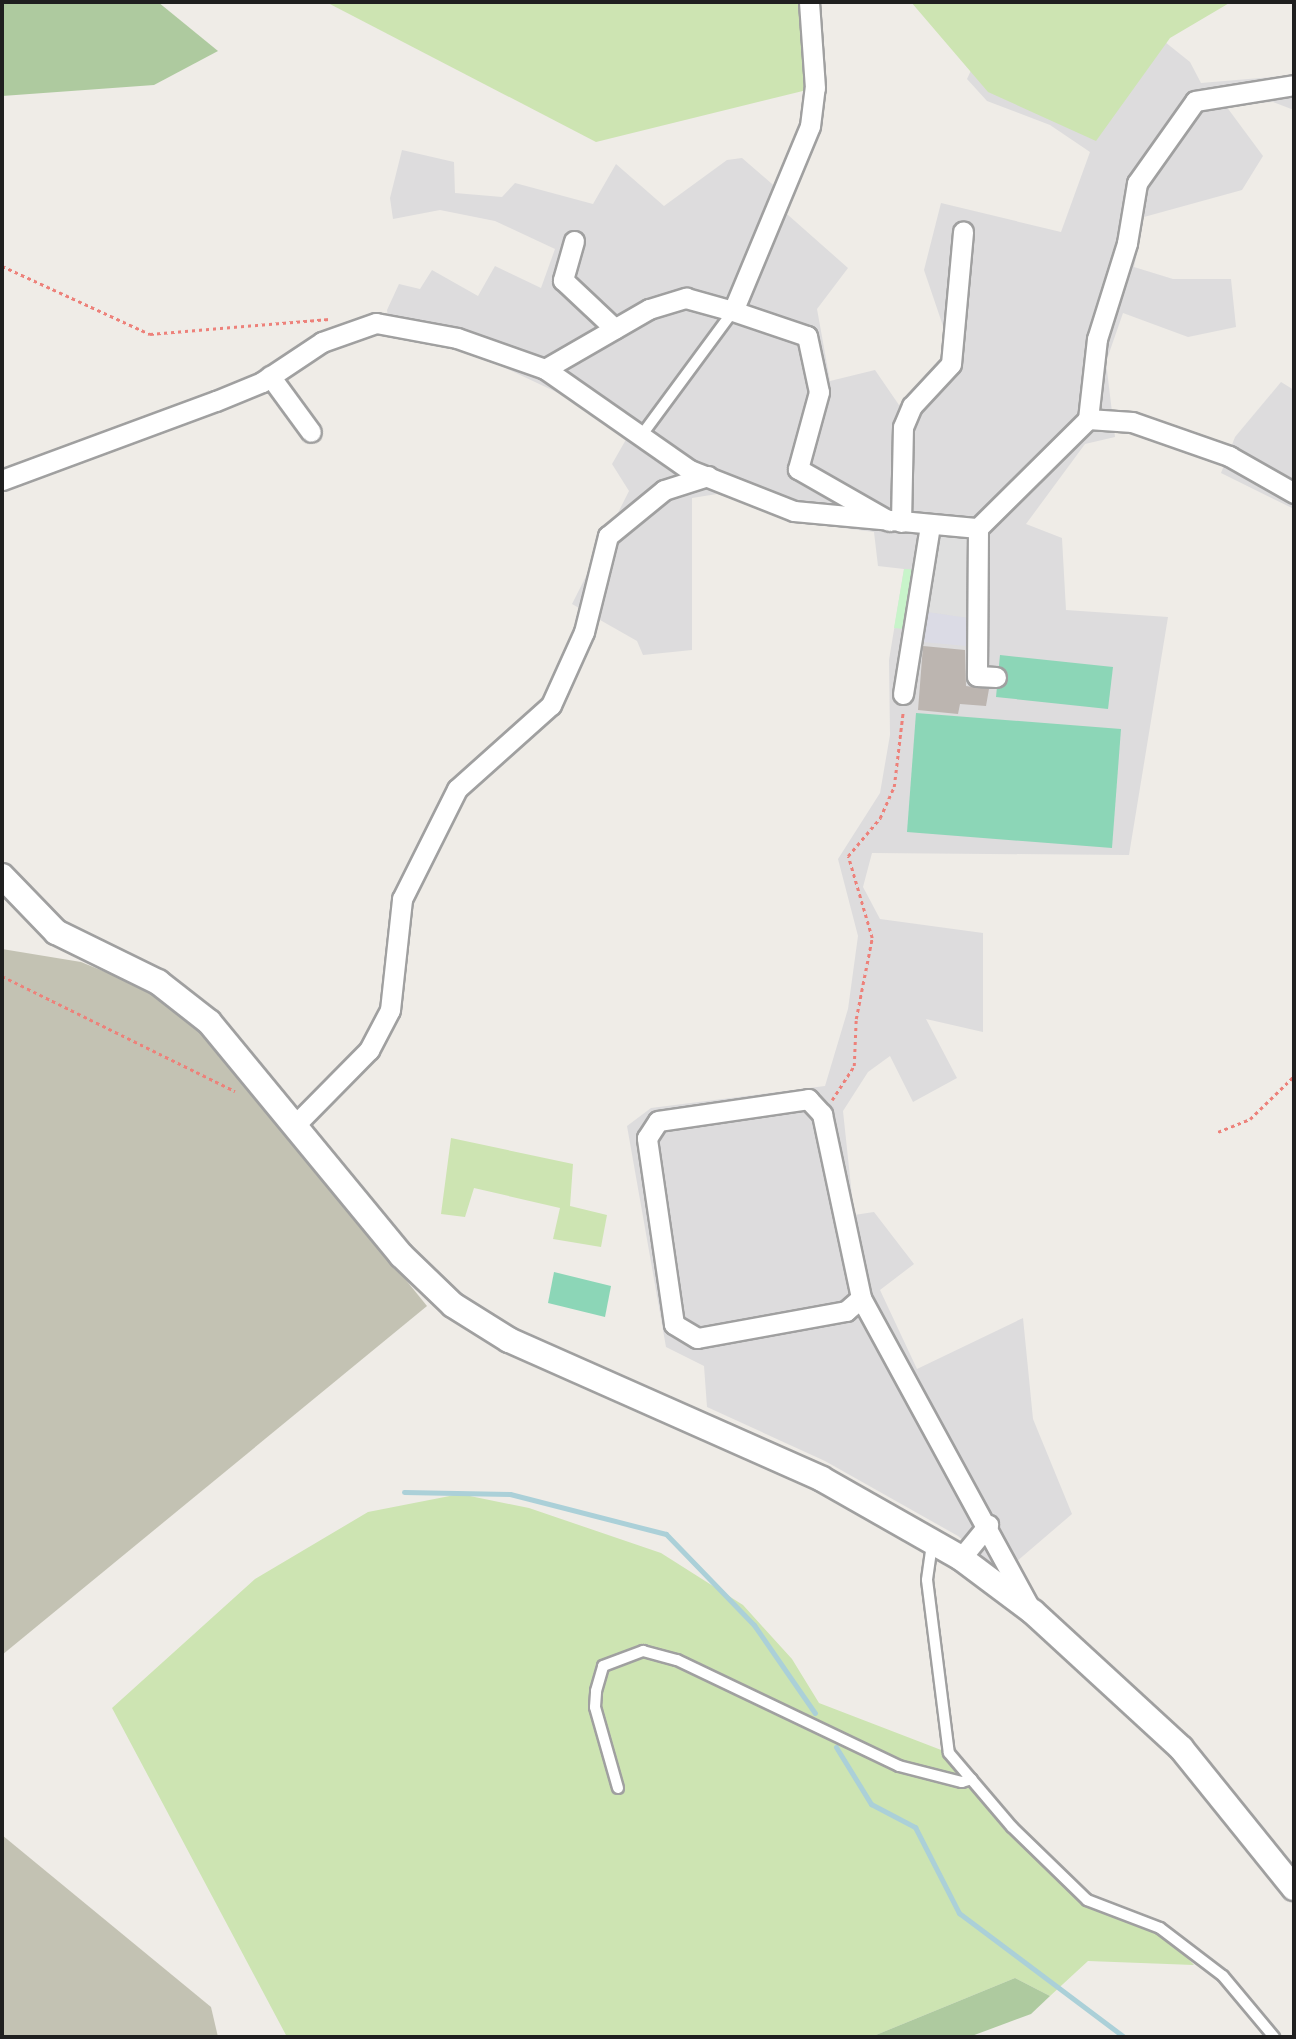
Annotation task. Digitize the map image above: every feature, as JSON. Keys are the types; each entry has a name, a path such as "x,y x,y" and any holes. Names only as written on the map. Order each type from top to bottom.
{"street":[{"path":"733,311 810,126 815,88 809,2"},
{"path":"996,677 977,676 978,528 1088,419 1097,340 1127,243 1137,183 1195,101 1294,85"},
{"path":"896,522 903,428 912,406 951,364 963,232"},
{"path":"574,241 563,280 615,329"},
{"path":"545,369 615,329 686,298 807,336 819,392 798,469 896,522"},
{"path":"2,480 270,376 322,341 376,323 457,338 545,369 641,436 708,476 794,511 930,526 978,528"},
{"path":"270,376 311,432"},
{"path":"1088,419 1132,422 1229,456 1294,493"},
{"path":"296,1123 369,1050 390,1010 396,925 408,887 457,789 551,705 584,632 608,536 664,490 708,476"},
{"path":"903,694 930,526"},
{"path":"2,876 56,932 184,999 296,1123 401,1255 453,1305 509,1340 822,1479 961,1559 1033,1612 1181,1748 1294,1888"},
{"path":"861,1297 846,1311 697,1338 674,1324 646,1138 652,1129 659,1121 808,1099 822,1114 861,1297 988,1525 1033,1612"},
{"path":"961,1559 988,1525"}],"lane":[{"path":"641,436 733,311"},
{"path":"932,1544 927,1580 949,1753 1087,1900 1160,1928 1223,1976 1274,2037"},
{"path":"618,1788 594,1707 596,1691 603,1666 643,1651 677,1660 898,1766 962,1782 972,1779"}],"path":[{"path":"2,266 150,334 333,319"},
{"path":"822,1114 854,1066 861,992 872,938 848,856 880,818 894,788 903,694"},
{"path":"2,976 235,1091"},
{"path":"1217,1132 1250,1119 1294,1076"}],"shaded area":[{"path":"988,34 1155,34 1190,62 1201,83 1294,75 1294,110 1273,102 1226,106 1263,156 1242,190 1144,217 1134,267 1173,279 1231,279 1236,327 1188,337 1123,313 1106,362 1115,437 1085,444 1026,524 1062,538 1066,610 1168,617 1129,855 872,853 863,887 880,919 983,933 983,1032 926,1019 957,1078 913,1102 890,1056 868,1072 843,1111 854,1215 874,1212 914,1264 880,1290 917,1369 1023,1318 1033,1419 1072,1514 1002,1574 958,1536 825,1461 707,1407 704,1366 666,1347 627,1126 651,1108 825,1086 848,1009 858,936 838,859 880,793 890,735 889,660 904,569 878,566 874,532 796,522 717,494 692,498 692,650 643,655 637,641 572,604 629,491 612,464 628,436 588,407 486,359 437,342 391,338 387,310 399,284 420,289 432,270 478,296 495,266 541,288 555,249 495,221 440,210 393,219 390,198 402,150 454,162 455,193 502,197 515,183 593,204 616,164 664,206 727,160 742,158 786,196 779,207 848,268 817,309 830,381 875,370 899,405 943,355 943,326 924,270 941,203 1061,232 1090,152 1050,125 987,101 967,79"},
{"path":"1281,382 1294,390 1294,509 1221,473 1235,437"},
{"path":"930,526 978,528 975,619 920,611"},
{"path":"920,611 975,619 977,647 911,641"},
{"path":"2,949 81,962 152,991 203,1030 427,1306 2,1655"},
{"path":"2,1835 211,2007 218,2037 2,2037"}],"green space":[{"path":"2,2 158,2 218,51 154,85 2,96"},
{"path":"326,2 809,2 815,88 596,142"},
{"path":"911,2 1231,2 1170,38 1096,141 988,92"},
{"path":"904,569 925,570 914,630 894,628"},
{"path":"1000,655 1113,667 1108,709 996,697"},
{"path":"916,713 1121,729 1112,848 907,832"},
{"path":"451,1138 573,1164 570,1206 607,1215 601,1247 553,1239 560,1208 474,1188 465,1217 441,1214"},
{"path":"554,1272 611,1286 605,1317 548,1303"},
{"path":"460,1494 529,1508 661,1553 743,1605 792,1659 819,1703 949,1753 1087,1900 1160,1928 1194,1965 1088,1961 1050,1996 1015,1978 871,2037 287,2037 112,1708 255,1579 368,1512"},
{"path":"1015,1978 1050,1996 1031,2014 969,2037 871,2037"}],"building":[{"path":"923,646 965,650 966,686 989,689 986,706 960,704 958,714 918,710"}],"waterway":[{"path":"404,1492 510,1494 666,1534 754,1625 815,1713"},
{"path":"836,1747 871,1804 915,1827 959,1913 1124,2037"}]}
